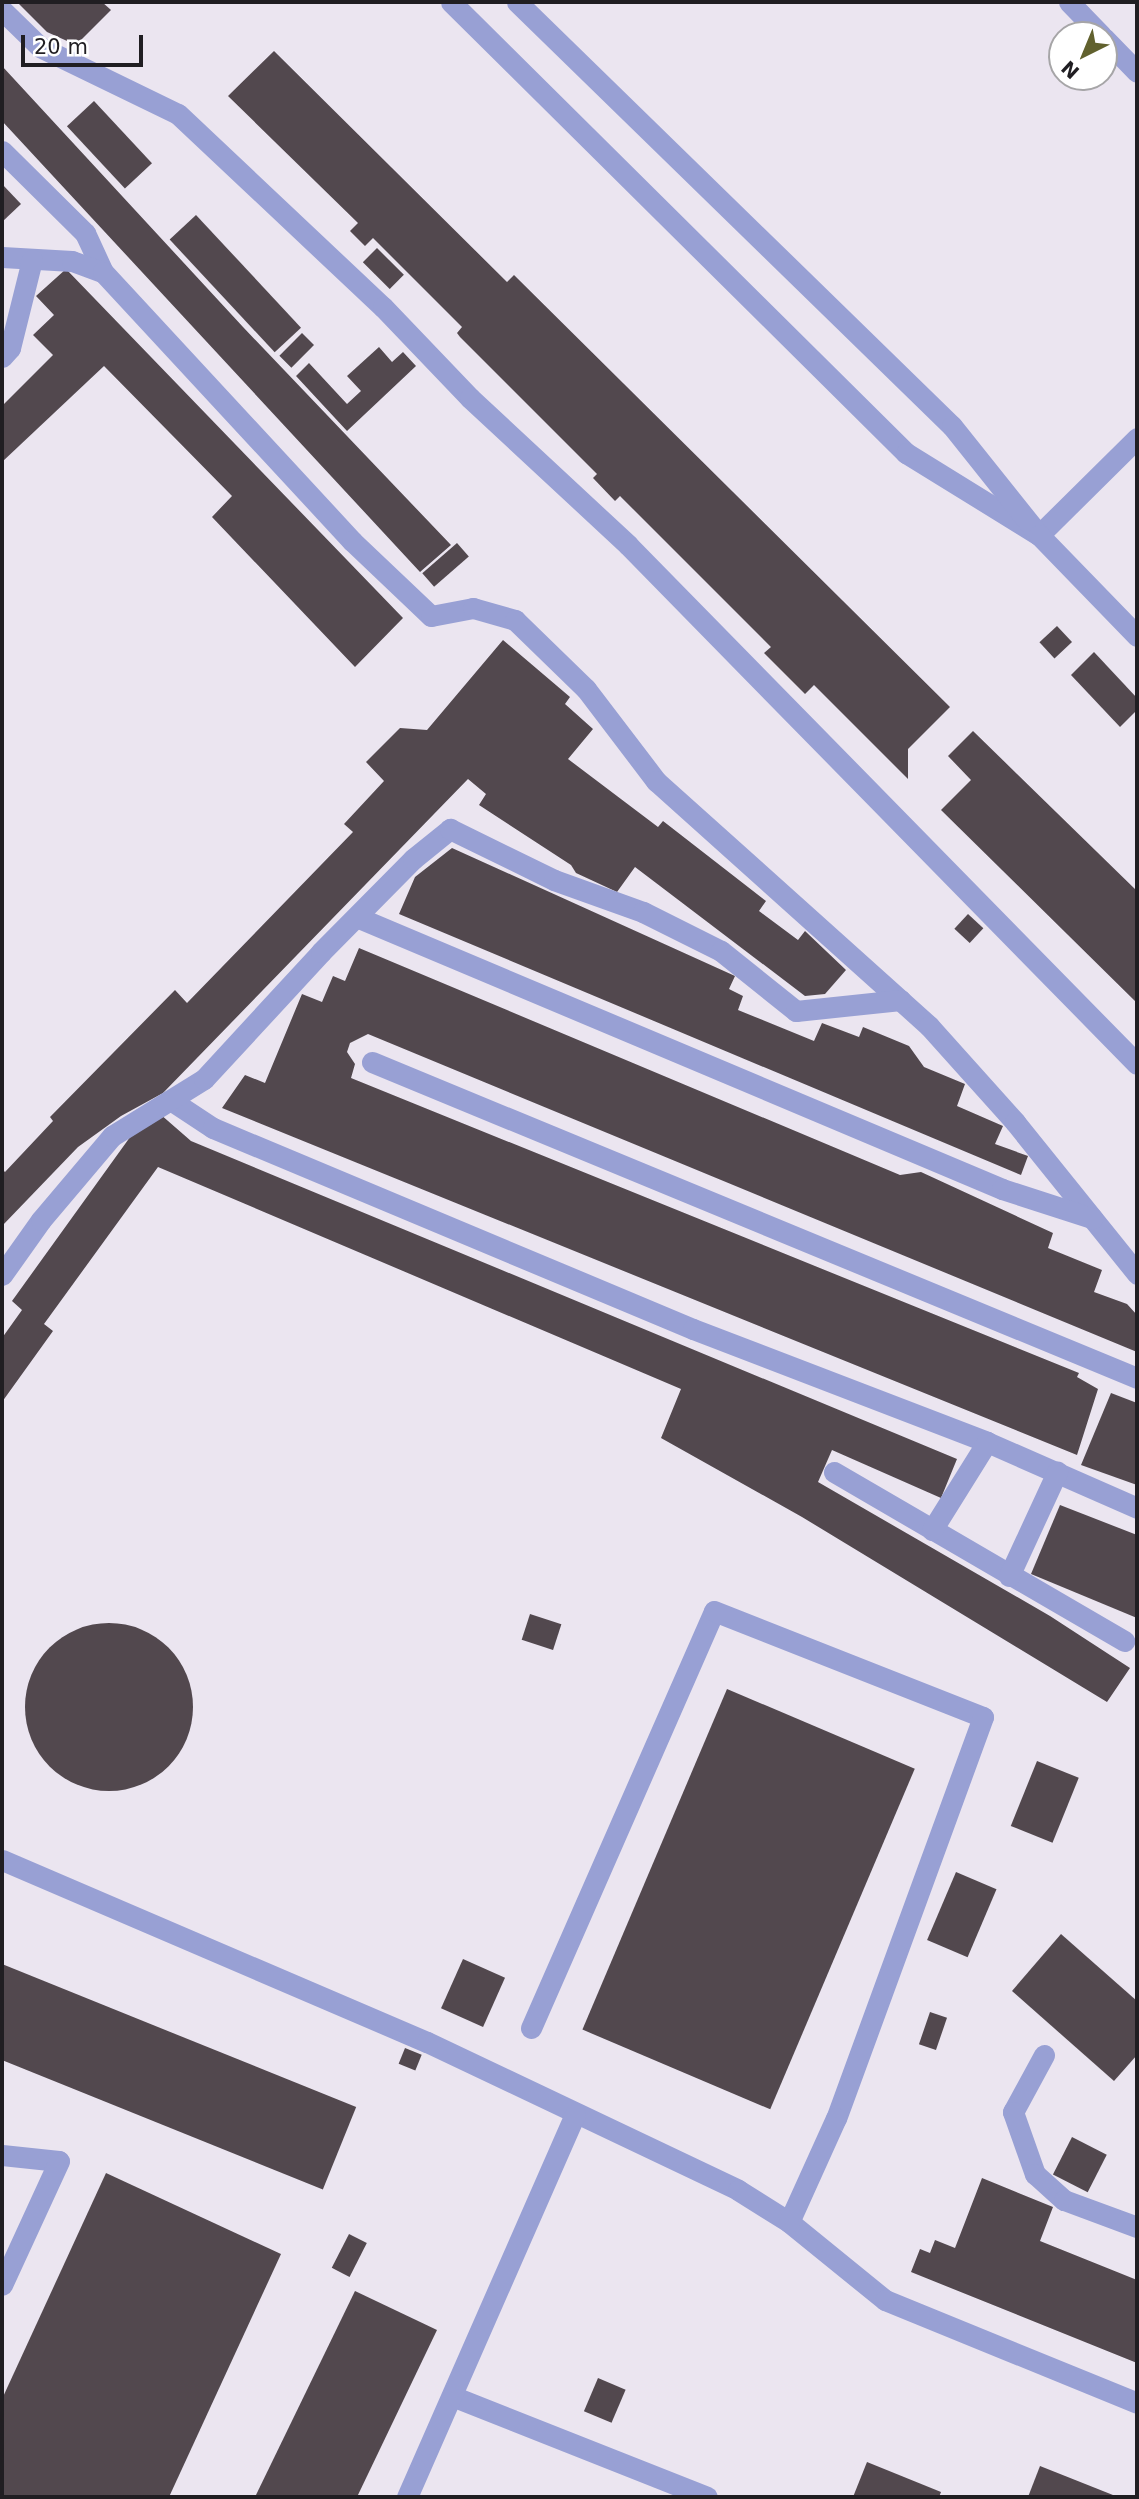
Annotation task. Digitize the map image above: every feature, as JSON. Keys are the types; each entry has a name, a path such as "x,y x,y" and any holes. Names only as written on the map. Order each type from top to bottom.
{"lane":[{"path":"451,2 906,453 1039,535"},
{"path":"517,2 953,426 1039,535 1137,636"},
{"path":"1069,2 1088,21"},
{"path":"2,10 40,47 178,114 628,545 1137,1064"},
{"path":"1118,52 1137,72"},
{"path":"2,150 85,233 103,272 352,541 431,616 473,608 515,620 586,689 656,781 900,1000 1015,1122 1137,1274"},
{"path":"2,257 72,261 103,272"},
{"path":"2,357 10,348 32,260"},
{"path":"1039,535 1137,438"},
{"path":"2,1275 41,1220 112,1136 145,1112 172,1101 204,1079 413,859 450,829 554,880 643,912 721,951 796,1011 900,1000"},
{"path":"359,918 1002,1189 1092,1218"},
{"path":"372,1062 1137,1378"},
{"path":"172,1101 213,1128 655,1314 987,1442 1137,1508"},
{"path":"932,1530 987,1442"},
{"path":"834,1472 1124,1641"},
{"path":"1009,1576 1056,1472"},
{"path":"531,2028 714,1611 983,1717 836,2118 789,2222"},
{"path":"2,1860 427,2042 738,2190 789,2222 885,2300 1137,2403"},
{"path":"1044,2055 1013,2112 1035,2174 1064,2200 1137,2227"},
{"path":"407,2497 575,2114"},
{"path":"2,2155 59,2161 2,2285"},
{"path":"452,2396 707,2497"}],"building":[{"path":"17,2 102,2 111,10 76,45 47,32"},
{"path":"274,51 507,282 514,275 950,707 908,749 908,779 814,685 805,694 764,653 771,647 620,496 615,501 593,478 597,474 460,337 457,333 462,327 373,238 365,246 350,231 358,223 228,96"},
{"path":"2,66 243,327 451,545 420,572 2,121"},
{"path":"94,101 152,163 125,188 67,126"},
{"path":"2,184 21,204 2,222"},
{"path":"196,215 301,328 275,352 170,240"},
{"path":"377,248 404,275 390,289 363,262"},
{"path":"66,269 403,618 355,667 212,517 232,496 104,366 2,462 2,406 53,355 33,335 54,315 36,296"},
{"path":"302,333 314,345 291,368 279,356"},
{"path":"379,347 392,362 403,352 416,366 347,431 296,376 309,363 347,404 361,391 347,376"},
{"path":"457,543 469,557 434,587 422,573"},
{"path":"1057,626 1072,642 1054,658 1039,642"},
{"path":"503,640 570,697 565,704 593,729 568,759 658,827 663,821 766,901 759,911 798,940 805,931 846,970 825,994 805,996 635,867 617,892 576,873 571,865 479,805 486,794 468,779 163,1093 121,1116 78,1147 2,1226 2,1169 5,1172 53,1121 50,1117 175,990 187,1003 353,832 344,824 384,781 366,762 400,728 427,730"},
{"path":"1094,652 1137,698 1137,710 1120,727 1071,675"},
{"path":"973,731 1137,891 1137,1003 941,810 971,780 948,756"},
{"path":"452,848 735,976 729,989 743,996 738,1010 814,1041 822,1023 859,1037 863,1027 909,1046 924,1067 965,1084 957,1106 1003,1126 995,1144 1028,1156 1021,1175 399,914 415,877"},
{"path":"968,914 983,928 970,943 954,929"},
{"path":"359,948 900,1175 921,1172 1053,1233 1048,1248 1102,1270 1094,1292 1127,1304 1137,1315 1137,1352 368,1034 350,1043 347,1052 355,1064 351,1078 1079,1373 1077,1377 1098,1389 1077,1455 222,1108 245,1075 265,1083 302,994 322,1002 333,976 345,981"},
{"path":"160,1114 191,1141 957,1459 941,1498 832,1450 818,1482 1050,1616 1130,1668 1107,1702 802,1517 661,1438 681,1389 158,1167 44,1324 53,1331 2,1402 2,1338 22,1310 12,1301 133,1133"},
{"path":"1111,1393 1137,1403 1137,1485 1081,1465"},
{"path":"1060,1505 1137,1535 1137,1618 1031,1574"},
{"path":"530,1614 561,1624 553,1650 522,1640"},
{"path":"109,1623 141,1629 169,1647 187,1675 193,1707 187,1739 169,1767 141,1785 109,1791 77,1785 49,1767 31,1739 25,1707 31,1675 49,1647 77,1629"},
{"path":"727,1689 915,1769 770,2109 582,2030"},
{"path":"1037,1761 1079,1778 1053,1843 1011,1826"},
{"path":"956,1872 997,1889 968,1957 927,1940"},
{"path":"1061,1934 1137,2001 1137,2055 1114,2081 1012,1991"},
{"path":"463,1959 505,1978 483,2027 441,2008"},
{"path":"2,1964 356,2107 323,2190 2,2060"},
{"path":"930,2012 947,2018 936,2050 919,2044"},
{"path":"405,2048 422,2055 415,2071 399,2064"},
{"path":"1072,2137 1107,2155 1088,2192 1053,2174"},
{"path":"106,2173 281,2254 169,2497 2,2497 2,2399"},
{"path":"982,2178 1053,2207 1040,2241 1137,2280 1137,2363 911,2272 920,2249 930,2253 935,2240 955,2248"},
{"path":"349,2234 367,2243 350,2277 332,2268"},
{"path":"355,2291 437,2330 357,2497 255,2497"},
{"path":"598,2378 626,2390 612,2423 584,2411"},
{"path":"867,2462 941,2492 939,2497 853,2497"},
{"path":"1040,2466 1118,2497 1028,2497"}]}
